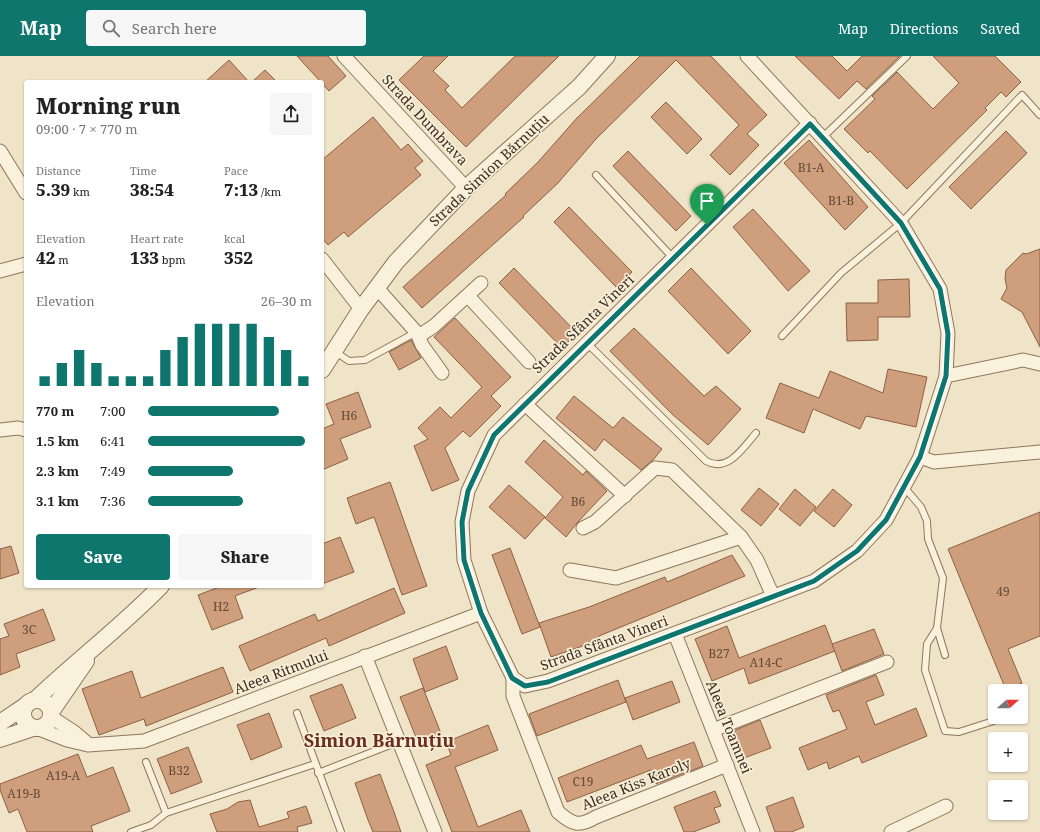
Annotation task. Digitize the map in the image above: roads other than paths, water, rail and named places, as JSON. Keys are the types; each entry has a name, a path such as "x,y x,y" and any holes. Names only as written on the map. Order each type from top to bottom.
{"street":[{"name":"Strada Dumbrava","path":"344,56 466,188"},
{"name":"Strada Sfânta Vineri","path":"747,56 810,124 822,138 901,223 940,289 948,334 946,376 920,457 886,520 857,551 814,581 548,682 525,686 512,678 481,613 464,560 462,522 468,491 494,435 810,124"},
{"name":"Strada Simion Bărnuțiu","path":"324,367 362,309 396,262 466,188 579,87 601,59"},
{"path":"0,151 24,189"},
{"path":"324,262 362,309"},
{"path":"0,271 24,265"},
{"path":"415,331 427,332 481,283"},
{"path":"377,288 415,331 422,345 442,373"},
{"path":"468,296 529,362"},
{"path":"946,376 1023,360 1040,364"},
{"path":"525,404 625,496"},
{"path":"0,430 18,428 24,430"},
{"path":"920,457 934,462 1040,452"},
{"path":"583,528 595,522 655,468 672,470 741,537 757,560 773,596"},
{"path":"570,570 616,578 741,537"},
{"path":"0,723 30,703 71,666 94,650 159,588"},
{"name":"Aleea Ritmului","path":"36,728 66,740 88,745 128,743 158,736 481,613"},
{"name":"Aleea Toamnei","path":"675,634 753,832"},
{"path":"0,739 48,724 51,714 94,650"},
{"path":"365,656 435,832"},
{"path":"713,730 887,662"},
{"name":"Aleea Kiss Karoly","path":"512,678 512,696 558,812 570,822 586,828 602,815 727,765"},
{"path":"30,703 44,702 51,714 88,745"},
{"path":"30,703 23,716 24,721 36,728"},
{"path":"891,832 946,806"}],"lane":[{"path":"822,138 907,56"},
{"path":"782,336 841,273 901,223 1022,95 1040,115"},
{"path":"596,175 673,258"},
{"path":"334,351 349,361 364,360 411,335 415,331"},
{"path":"587,343 706,461 716,465 729,462 756,433"},
{"path":"904,487 921,507 927,521 928,539 944,578 937,628 927,644 925,670 946,731 959,732 988,723"},
{"path":"937,628 945,655"},
{"path":"297,713 341,832"},
{"path":"318,773 398,742"},
{"path":"146,762 166,813"},
{"path":"131,832 150,825 166,813 315,764"}],"district":[{"name":"Simion Bărnuțiu","path":"379,741"}]}
